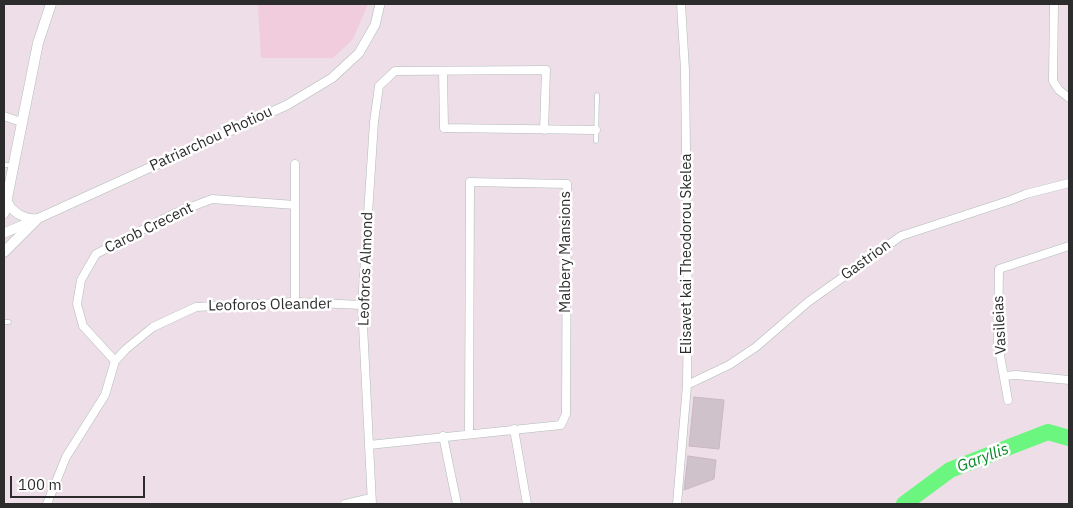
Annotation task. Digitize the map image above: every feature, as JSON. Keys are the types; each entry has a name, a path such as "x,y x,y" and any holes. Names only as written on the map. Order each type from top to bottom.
{"main road":[{"path":"4,213 8,165 21,122 38,42 51,4"},
{"path":"4,252 37,220"}],"street":[{"name":"Patriarchou Photiou","path":"4,232 37,220 287,104 332,78 360,54 375,25 380,4"},
{"name":"Elisavet kai Theodorou Skelea","path":"677,504 687,385 688,311 685,70 681,4"},
{"path":"1054,4 1053,81 1059,90 1069,98"},
{"path":"544,130 546,70 443,71 444,128 544,130 596,130"},
{"name":"Leoforos Almond","path":"371,501 362,305 374,122 379,86 395,71 443,71"},
{"path":"4,116 21,122"},
{"path":"294,302 295,164"},
{"name":"Malbery Mansions","path":"368,445 561,425 566,414 567,184 470,182 469,434"},
{"name":"Gastrion","path":"687,385 729,366 756,347 808,302 901,236 1026,194 1069,183"},
{"path":"5,199 18,214 37,220"},
{"name":"Carob Crecent","path":"115,361 84,326 77,304 81,280 96,254 173,214 212,199 295,205"},
{"name":"Vasileias","path":"1008,400 998,344 999,269 1069,246"},
{"name":"Leoforos Oleander","path":"48,504 66,457 105,395 115,361 126,349 153,327 196,307 294,302 362,305"},
{"path":"1004,376 1016,375 1069,380"},
{"path":"514,429 527,504"},
{"path":"443,436 457,504"},
{"path":"345,504 371,501"}],"lane":[{"path":"596,141 597,95"}],"shaded area":[{"path":"258,4 368,4 353,39 333,58 261,58"}],"building":[{"path":"694,397 724,400 719,449 689,446"},
{"path":"688,456 716,460 714,479 684,490"}],"waterway":[{"name":"Garyllis","path":"904,504 950,470 1048,432 1069,438"}]}
